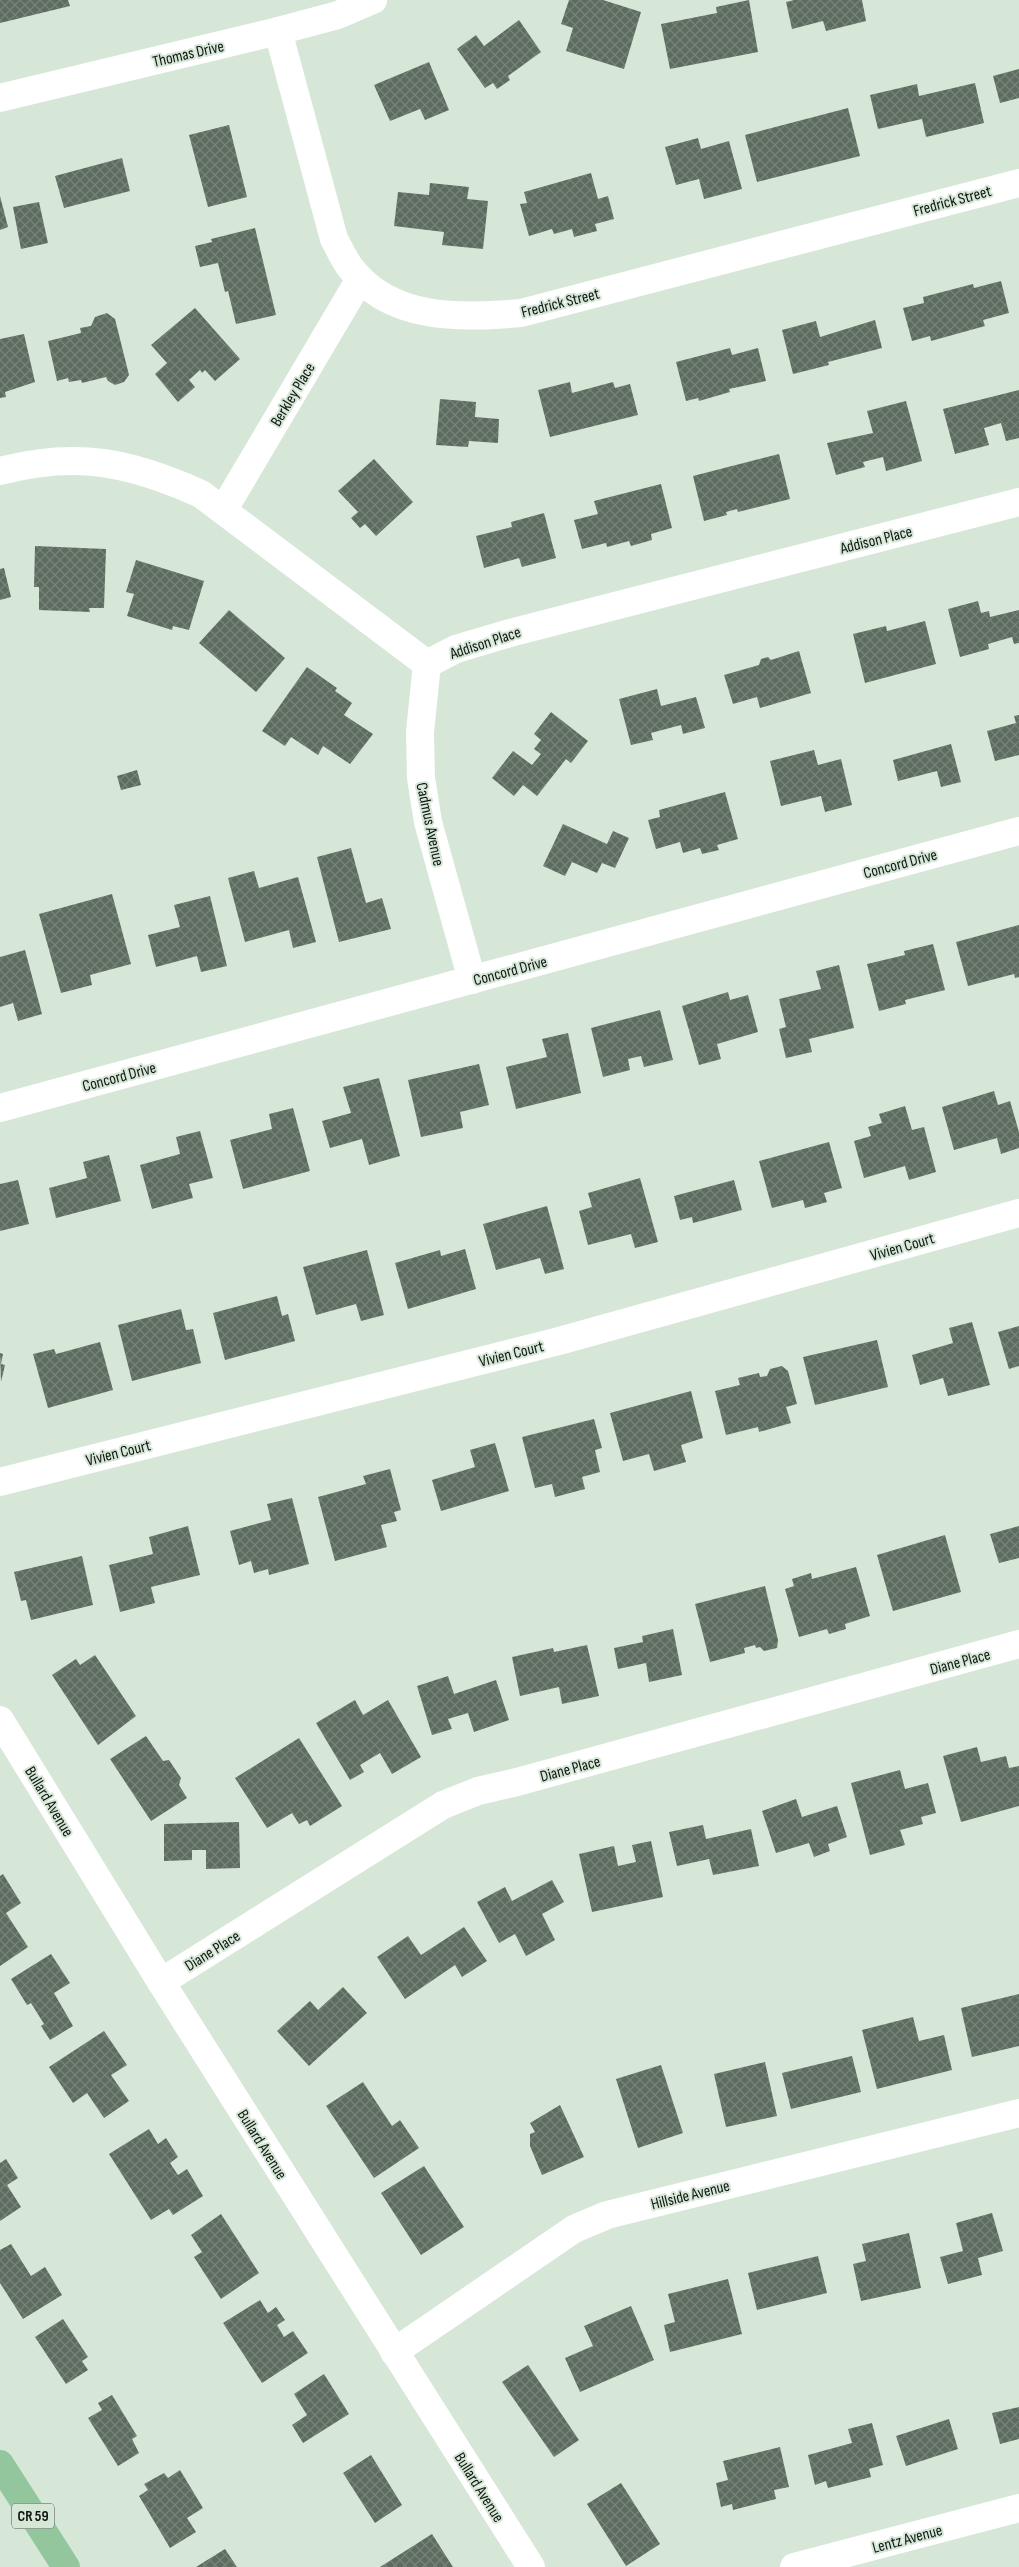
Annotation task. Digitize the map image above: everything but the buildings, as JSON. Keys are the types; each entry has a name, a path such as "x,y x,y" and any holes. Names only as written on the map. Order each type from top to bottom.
{"main road":[{"name":"CR 59","path":"0,2464 66,2567"}],"street":[{"name":"Thomas Drive","path":"0,98 278,31 338,15 373,0"},
{"name":"Fredrick Street","path":"278,31 334,239 349,265 360,278 384,297 411,310 441,315 477,317 521,313 1019,183"},
{"name":"Berkley Place","path":"224,509 360,278"},
{"path":"0,471 27,464 70,460 112,464 158,475 200,494 224,509 427,664"},
{"name":"Addison Place","path":"427,664 456,649 510,633 1019,502"},
{"name":"Cadmus Avenue","path":"427,664 420,732 421,778 428,822 472,980"},
{"name":"Concord Drive","path":"0,1108 1019,831"},
{"name":"Vivien Court","path":"0,1482 559,1341 1019,1213"},
{"name":"Diane Place","path":"161,1982 443,1805 478,1791 517,1782 1019,1644"},
{"name":"Bullard Avenue","path":"0,1720 161,1982 530,2567"},
{"name":"Hillside Avenue","path":"394,2352 574,2229 607,2215 1019,2113"},
{"name":"Lentz Avenue","path":"794,2567 1019,2508"}]}
